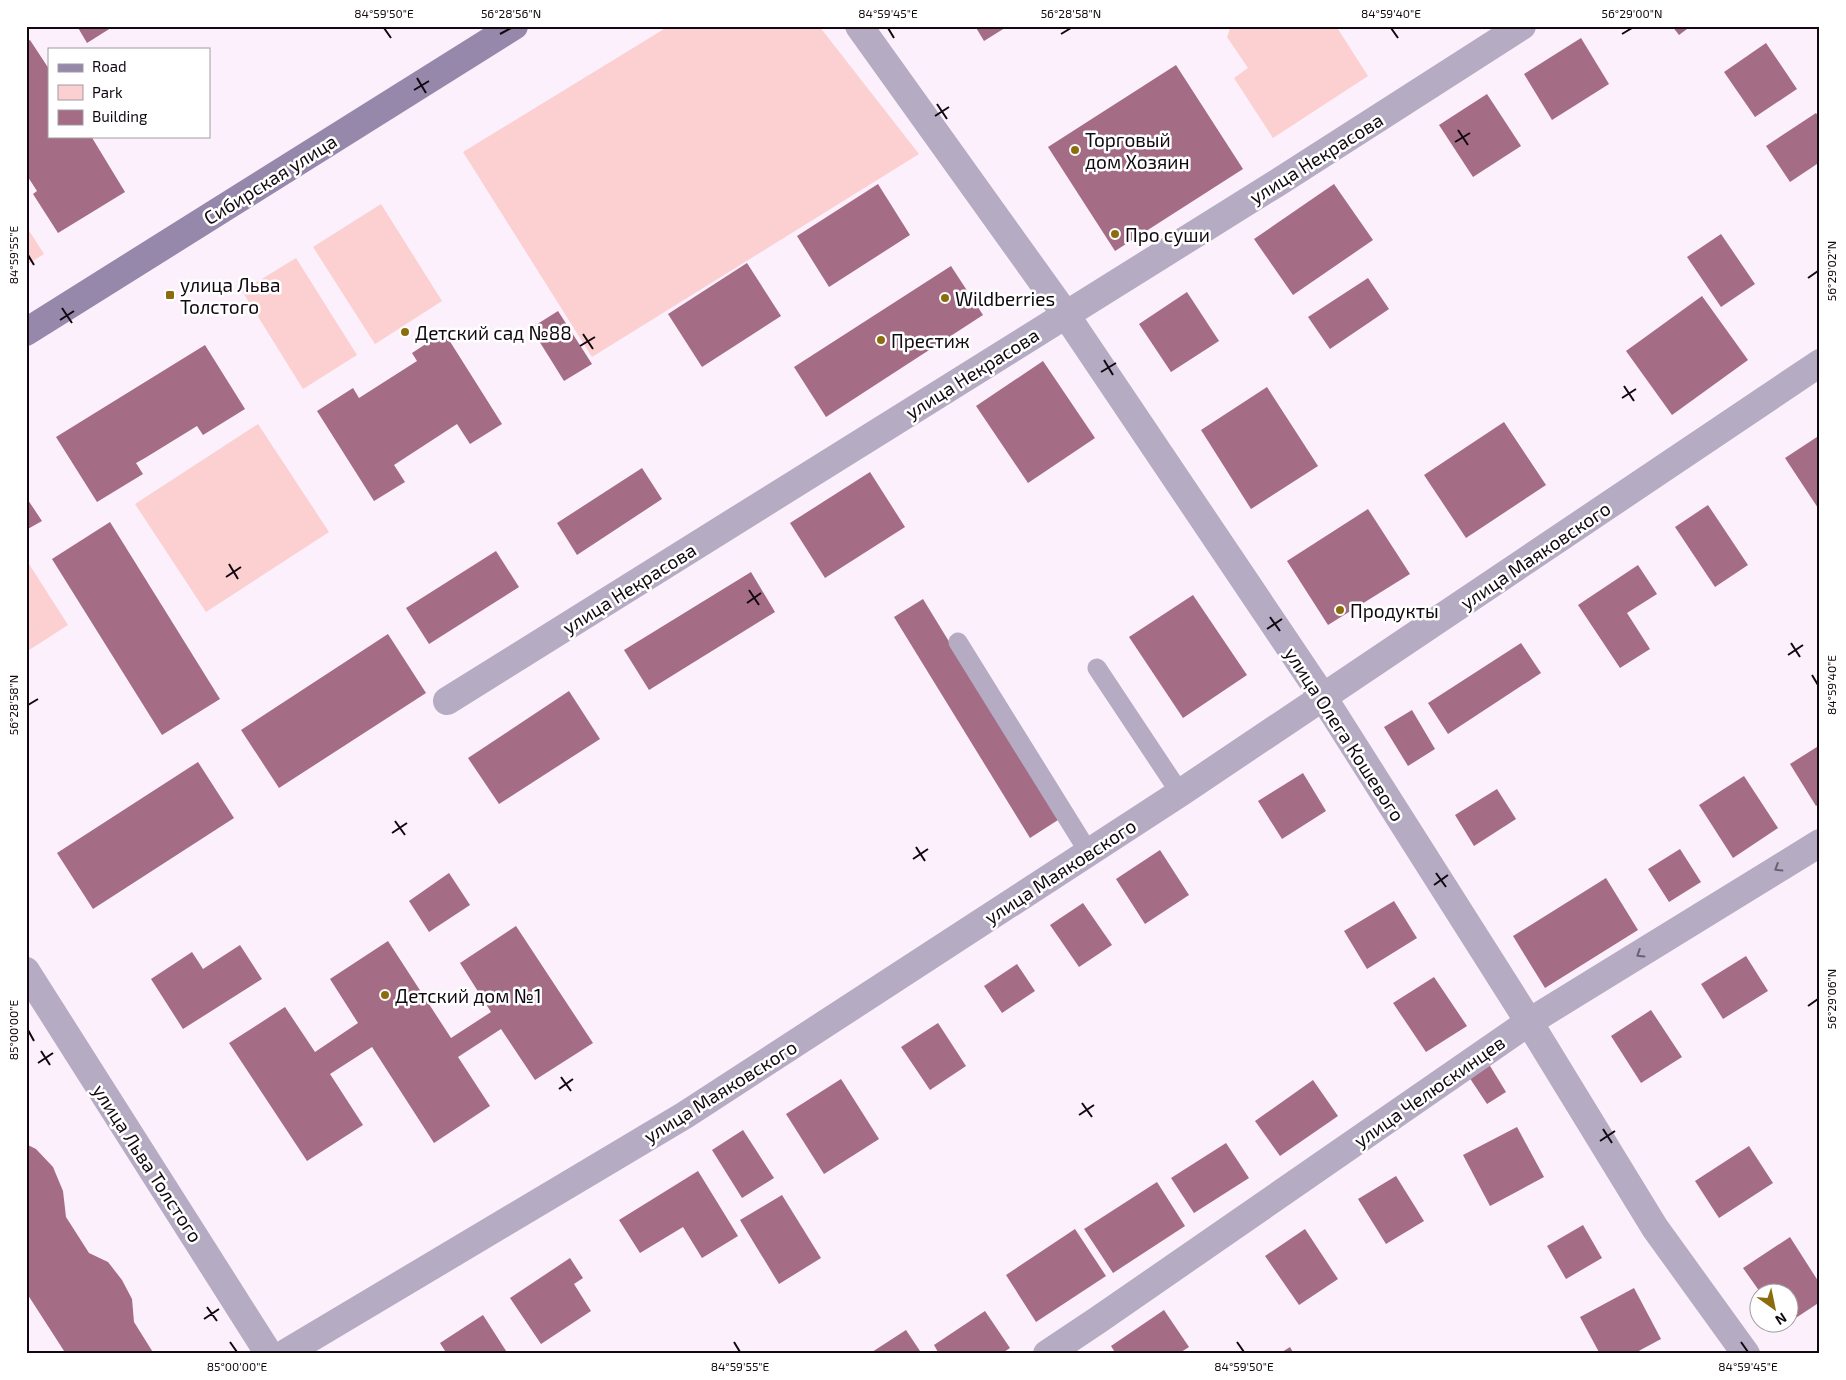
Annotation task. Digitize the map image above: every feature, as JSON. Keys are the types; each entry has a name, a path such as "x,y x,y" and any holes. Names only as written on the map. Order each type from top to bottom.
{"main road":[{"name":"Сибирская улица","path":"26,332 514,26"}],"street":[{"name":"улица Олега Кошевого","path":"858,26 1066,315 1323,698 1529,1022 1655,1228 1746,1354"},
{"name":"улица Некрасова","path":"447,701 1277,183 1522,26"},
{"name":"улица Маяковского","path":"284,1354 685,1115 1180,793 1820,363"},
{"name":"улица Челюскинцев","path":"1047,1354 1529,1022 1820,843"},
{"name":"улица Льва Толстого","path":"26,971 270,1354"}],"lane":[{"path":"958,642 1089,853"},
{"path":"1096,668 1180,793"}],"green space":[{"path":"669,26 819,26 919,154 592,357 463,152"},
{"path":"1231,26 1336,26 1368,76 1273,138 1234,78 1248,68 1227,37"},
{"path":"381,204 442,301 375,344 313,247"},
{"path":"26,226 44,254 26,265"},
{"path":"296,258 357,355 303,389 242,291"},
{"path":"258,424 329,532 206,612 135,504"},
{"path":"29,564 68,625 26,652 26,566"}],"building":[{"path":"77,26 114,26 87,43"},
{"path":"975,26 1008,26 984,41"},
{"path":"1672,26 1691,26 1679,35"},
{"path":"1581,38 1609,84 1552,120 1524,74"},
{"path":"30,40 48,67 48,138 92,138 125,192 58,233 33,194 37,191 26,174 26,42"},
{"path":"1766,43 1797,89 1755,117 1724,72"},
{"path":"1176,65 1243,169 1115,251 1048,147"},
{"path":"1487,94 1521,146 1473,177 1439,125"},
{"path":"1816,113 1820,119 1820,162 1790,182 1766,146"},
{"path":"878,184 910,235 829,287 797,236"},
{"path":"1334,184 1373,240 1293,295 1254,239"},
{"path":"1721,234 1755,284 1721,307 1687,257"},
{"path":"747,263 781,316 702,367 668,314"},
{"path":"951,266 983,315 826,417 794,367"},
{"path":"1368,278 1389,309 1330,349 1308,317"},
{"path":"1187,292 1219,341 1171,372 1139,324"},
{"path":"1702,296 1748,360 1672,415 1626,351"},
{"path":"558,311 592,364 564,381 531,328"},
{"path":"444,332 502,424 470,444 457,424 394,465 405,482 374,501 317,411 353,388 359,398 417,361 412,353"},
{"path":"205,345 245,409 203,435 197,426 136,463 143,474 97,502 56,437"},
{"path":"1043,361 1095,438 1028,483 976,406"},
{"path":"1267,387 1318,466 1251,509 1201,430"},
{"path":"1504,422 1546,485 1466,538 1424,475"},
{"path":"1820,435 1820,511 1785,458"},
{"path":"642,468 662,499 577,555 557,523"},
{"path":"870,472 905,527 825,578 790,523"},
{"path":"26,497 42,521 26,530"},
{"path":"1708,505 1748,565 1715,587 1675,527"},
{"path":"1368,509 1410,574 1328,625 1287,561"},
{"path":"110,522 220,699 162,735 52,559"},
{"path":"496,551 519,587 429,644 406,608"},
{"path":"1638,565 1657,594 1627,613 1650,649 1620,668 1578,605"},
{"path":"751,572 775,612 649,690 624,650"},
{"path":"1193,595 1247,675 1183,718 1129,637"},
{"path":"923,599 1058,820 1030,838 894,617"},
{"path":"388,634 426,693 279,788 241,730"},
{"path":"1521,643 1541,673 1448,734 1428,703"},
{"path":"569,691 600,739 499,804 468,758"},
{"path":"1412,710 1435,749 1408,766 1384,727"},
{"path":"1820,745 1820,803 1816,806 1790,764"},
{"path":"198,762 234,818 93,909 57,853"},
{"path":"1303,773 1326,811 1282,839 1258,801"},
{"path":"1744,776 1778,828 1733,858 1699,805"},
{"path":"1497,789 1516,819 1474,846 1455,815"},
{"path":"1680,849 1701,882 1669,902 1648,869"},
{"path":"1160,850 1189,895 1145,924 1116,879"},
{"path":"449,873 470,905 429,932 409,901"},
{"path":"1606,878 1638,930 1545,988 1513,936"},
{"path":"1394,901 1417,938 1367,969 1344,931"},
{"path":"1083,903 1112,945 1079,967 1050,925"},
{"path":"516,926 593,1043 535,1080 501,1029 458,1057 490,1106 434,1143 372,1047 330,1074 363,1125 307,1161 229,1043 285,1007 315,1052 358,1023 330,979 388,941 451,1038 491,1012 460,963"},
{"path":"240,945 262,979 183,1029 151,979 192,952 203,969"},
{"path":"1746,956 1768,991 1723,1019 1701,984"},
{"path":"1017,964 1035,991 1002,1013 984,986"},
{"path":"1434,977 1467,1026 1426,1052 1393,1003"},
{"path":"1651,1010 1682,1057 1641,1083 1611,1036"},
{"path":"938,1023 966,1066 930,1090 901,1047"},
{"path":"1487,1061 1506,1092 1487,1104 1467,1074"},
{"path":"841,1079 879,1139 824,1174 786,1114"},
{"path":"1313,1080 1338,1116 1280,1156 1255,1121"},
{"path":"1517,1127 1544,1177 1490,1206 1463,1155"},
{"path":"743,1130 774,1178 742,1198 712,1150"},
{"path":"1226,1143 1249,1178 1194,1213 1171,1178"},
{"path":"26,1144 36,1149 53,1167 63,1191 66,1217 89,1253 108,1262 122,1280 132,1299 134,1322 154,1354 66,1354 26,1292"},
{"path":"1749,1146 1773,1183 1719,1218 1695,1181"},
{"path":"698,1171 738,1236 702,1258 683,1227 640,1253 619,1220"},
{"path":"1396,1176 1424,1221 1386,1244 1358,1199"},
{"path":"1157,1182 1185,1226 1113,1273 1084,1229"},
{"path":"782,1195 821,1258 779,1284 740,1220"},
{"path":"1583,1225 1602,1258 1566,1279 1547,1246"},
{"path":"1075,1229 1106,1276 1036,1322 1006,1275"},
{"path":"1305,1229 1338,1279 1299,1305 1265,1256"},
{"path":"1790,1237 1820,1284 1820,1302 1798,1316 1798,1282 1753,1282 1743,1268"},
{"path":"570,1258 583,1278 574,1284 591,1311 541,1344 510,1298"},
{"path":"1634,1288 1661,1339 1633,1354 1600,1354 1580,1317"},
{"path":"1164,1310 1189,1347 1178,1354 1116,1354 1111,1346"},
{"path":"985,1311 1010,1348 1001,1354 939,1354 934,1345"},
{"path":"483,1315 508,1354 447,1354 440,1343"},
{"path":"906,1330 922,1354 869,1354"},
{"path":"1290,1347 1294,1354 1279,1354"}],"place":[{"name":"Торговый дом Хозяин","path":"1075,150"},
{"name":"Про суши","path":"1115,234"},
{"name":"улица Льва Толстого","path":"170,295"},
{"name":"Wildberries","path":"945,298"},
{"name":"Детский сад №88","path":"405,332"},
{"name":"Престиж","path":"881,340"},
{"name":"Продукты","path":"1340,610"},
{"name":"Детский дом №1","path":"385,995"}]}
